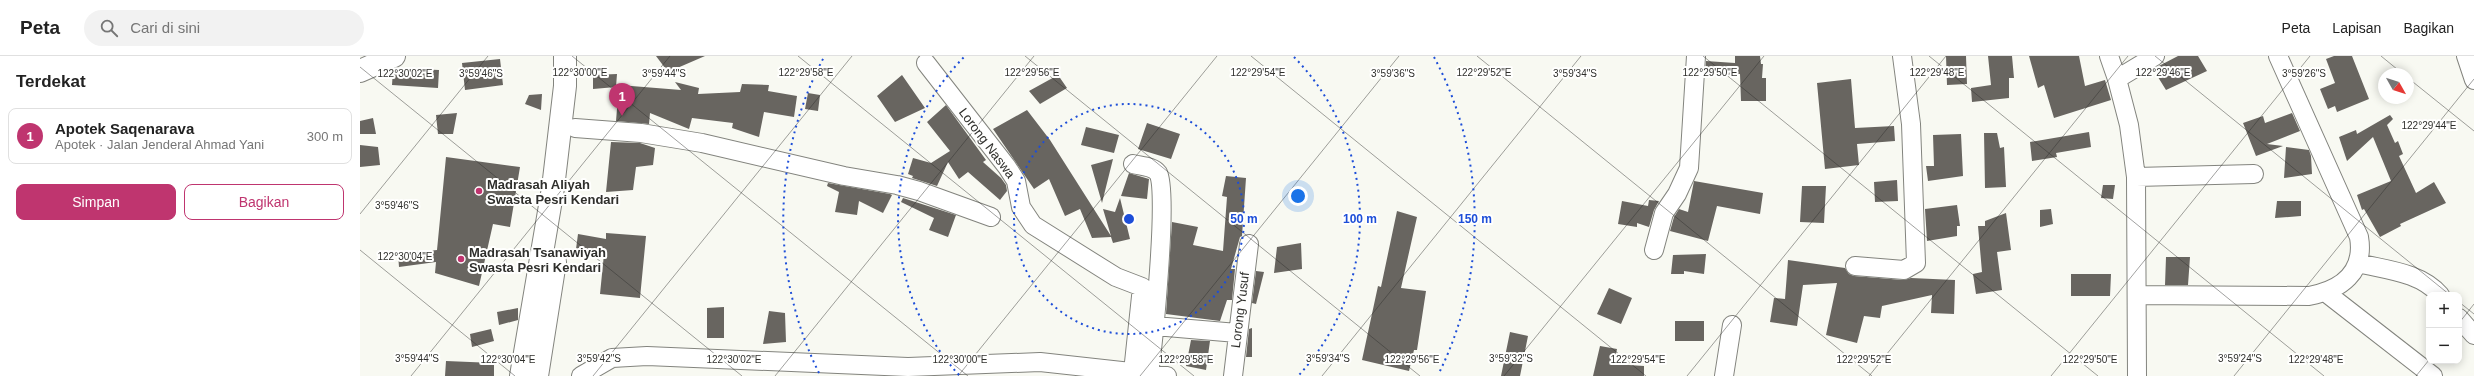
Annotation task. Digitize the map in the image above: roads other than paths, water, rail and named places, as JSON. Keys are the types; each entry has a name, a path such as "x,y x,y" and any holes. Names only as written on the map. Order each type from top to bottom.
{"main road":[{"path":"360,71 394,56"},
{"path":"520,376 555,172 565,86 564,56"},
{"path":"537,376 575,128 579,56"}],"street":[{"path":"1654,250 1664,213 1677,194 1689,168 1696,56"},
{"path":"1855,266 1904,270 1916,263 1911,124 1902,56"},
{"path":"2109,56 2117,79 2129,125 2136,177 2138,295 2137,376"},
{"path":"2117,79 2155,56"},
{"path":"2138,295 2308,296 2325,292 2349,277 2358,263 2361,249 2359,237 2278,56"},
{"path":"2466,56 2474,80"},
{"name":"Lorong Naswa","path":"926,63 1007,167 1016,181 1021,207 1033,225 1116,277 1149,288"},
{"path":"575,128 641,133 702,143 844,176 897,185 919,191 991,217"},
{"path":"1132,164 1154,170 1159,177 1162,222 1149,288 1141,373"},
{"path":"2136,177 2254,174"},
{"name":"Lorong Yusuf","path":"1233,376 1237,333 1249,244"},
{"path":"2358,263 2411,276 2430,284 2437,292"},
{"path":"1141,373 1155,326 1149,288"},
{"path":"2325,292 2433,376"},
{"path":"2462,321 2474,335"},
{"path":"1724,376 1732,325"},
{"path":"1155,326 1237,333"},
{"path":"581,376 612,358 627,356 908,371 1034,362 1167,376"}],"place":[{"name":"Apotek Saqenarava","path":"622,116"},
{"name":"Madrasah Aliyah Swasta Pesri Kendari","path":"479,191"},
{"name":"Madrasah Tsanawiyah Swasta Pesri Kendari","path":"461,259"}]}
